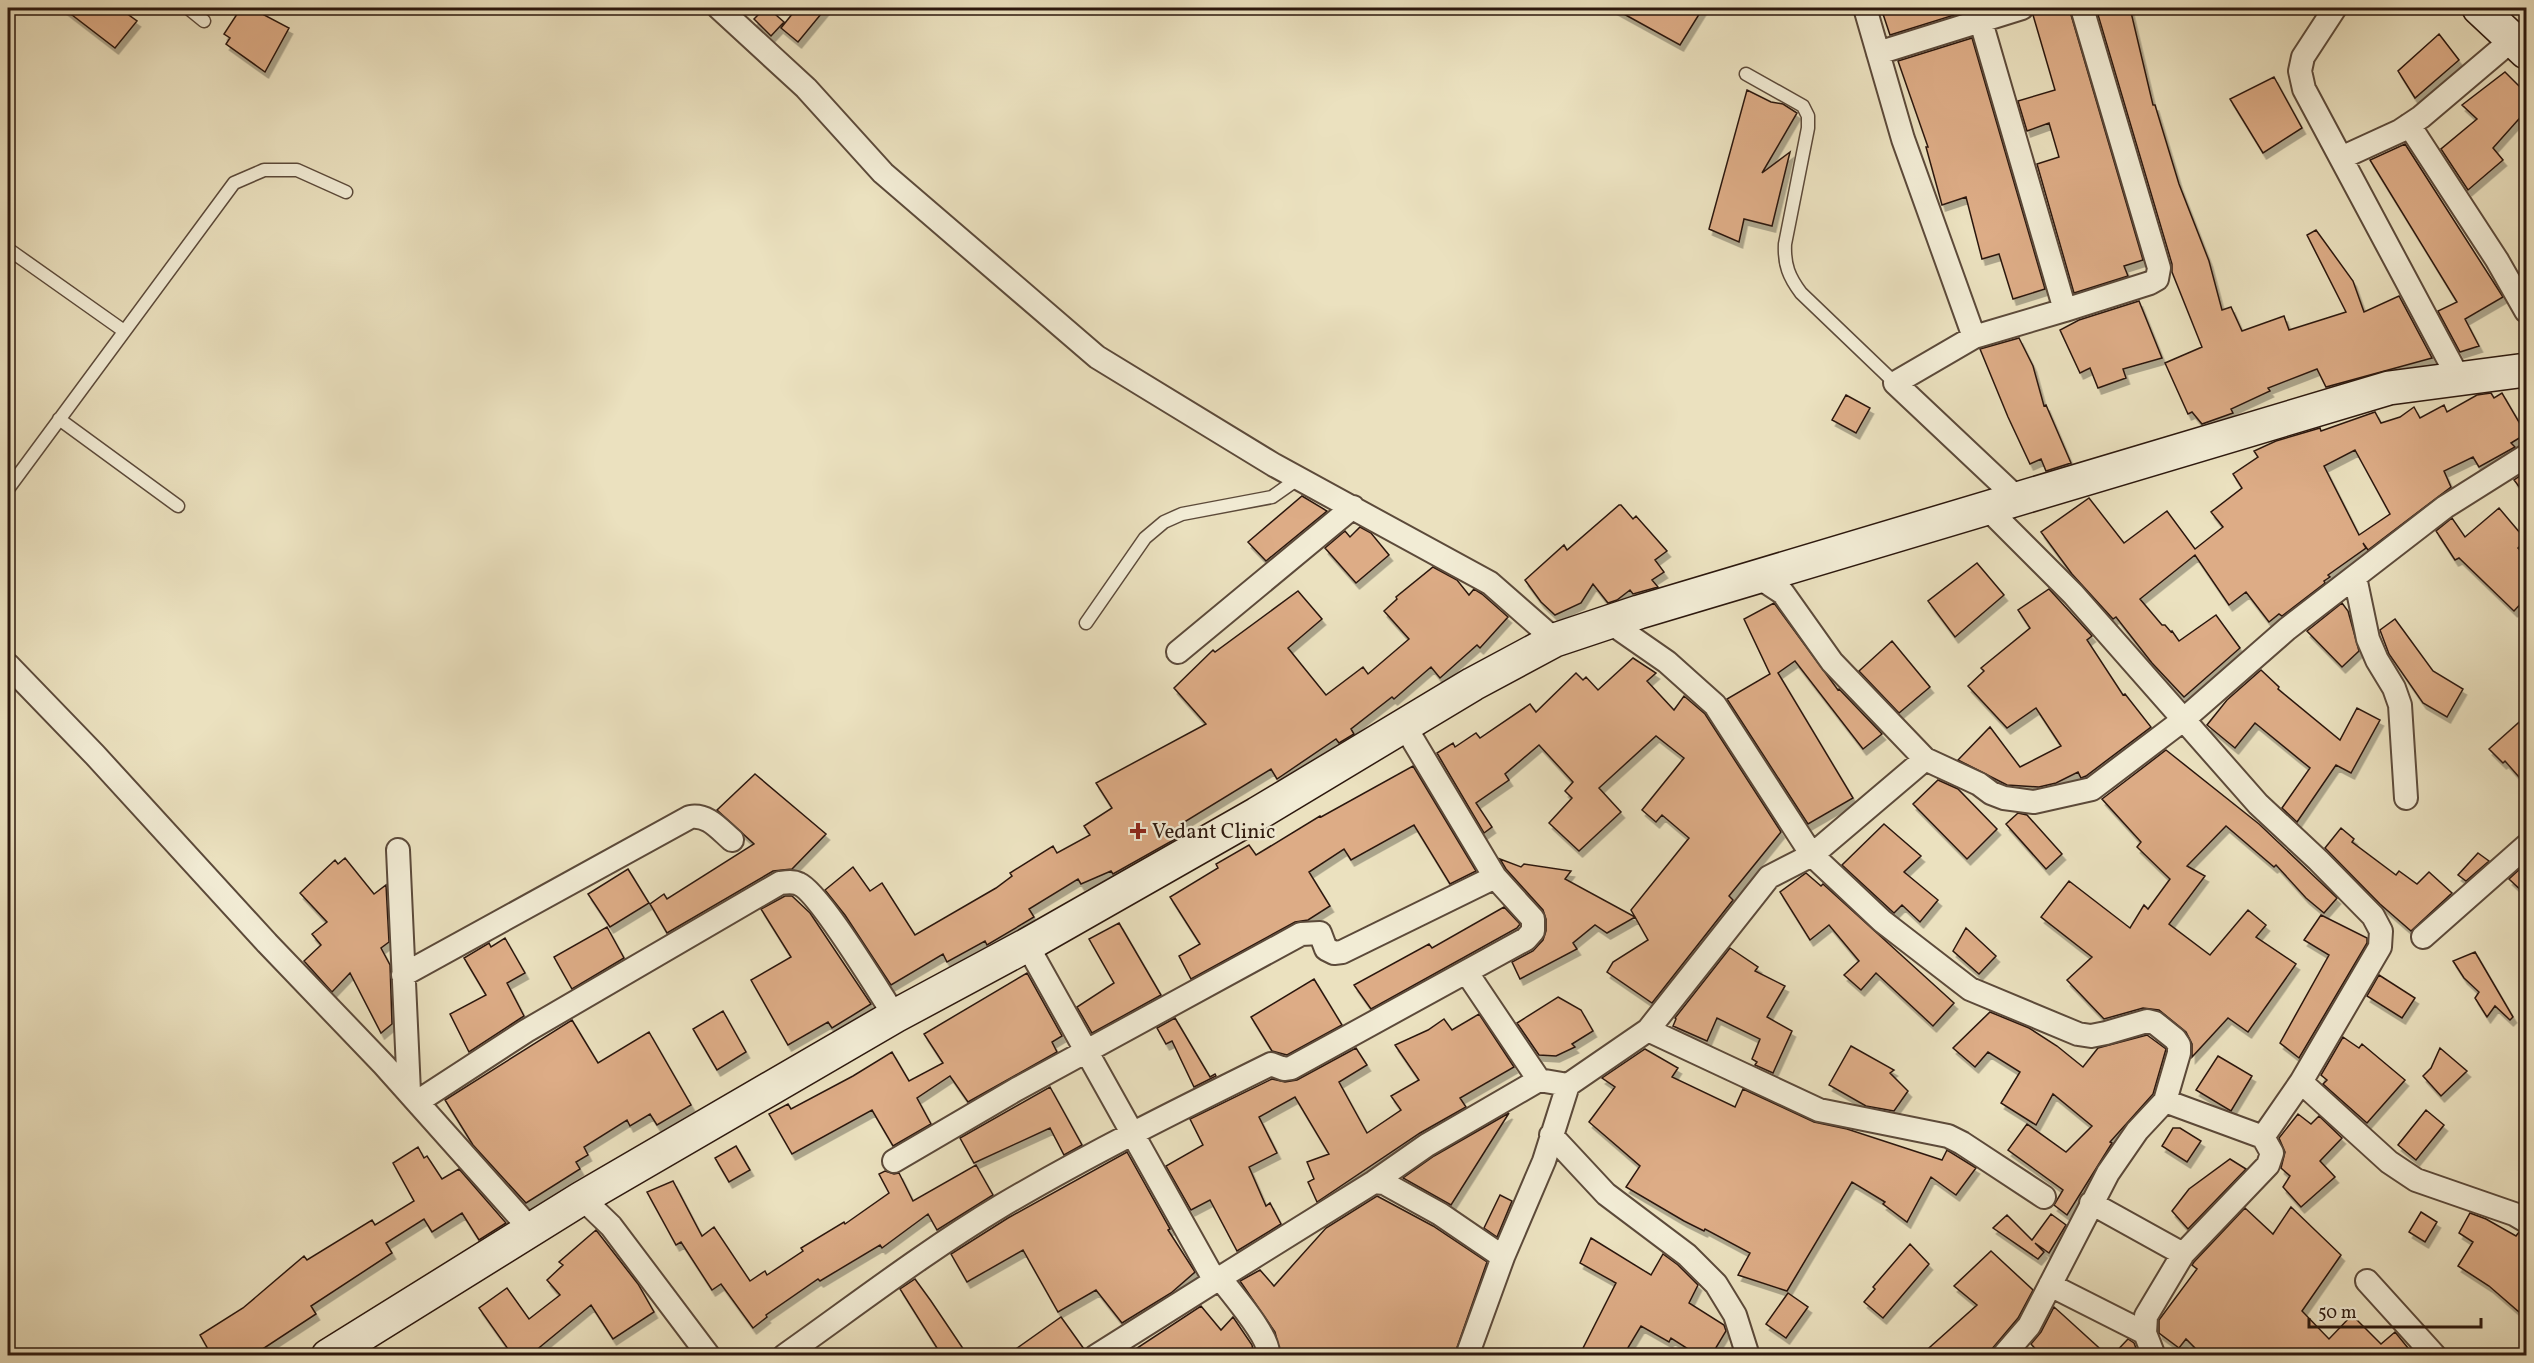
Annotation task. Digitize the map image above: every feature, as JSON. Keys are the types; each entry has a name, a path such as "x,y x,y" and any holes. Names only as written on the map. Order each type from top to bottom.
{"main road":[{"path":"2479,8 2520,46"},
{"path":"328,1356 582,1198 895,1016 1028,945 1257,814 1473,684 1555,640 1608,621 2389,388 2526,370"}],"street":[{"path":"719,8 806,88 883,173 1096,357 1299,478 1490,584 1555,640"},
{"path":"1865,8 1903,139 1974,337"},
{"path":"1878,53 1979,14 2022,8"},
{"path":"2017,498 1895,383 1974,337 2157,279 2159,268 2082,8"},
{"path":"2335,8 2303,57 2300,71 2304,89 2458,379"},
{"path":"1979,14 2065,310"},
{"path":"2341,158 2409,125 2520,46"},
{"path":"2409,125 2497,260 2526,311"},
{"path":"1757,576 1783,593 1832,662 1925,759 1979,784 1991,794 2034,802 2092,789 2182,720 2287,629 2445,507 2526,456"},
{"path":"1178,652 1353,507"},
{"path":"1986,507 2073,594 2258,804 2319,860 2373,916 2381,931 2380,947 2301,1082 2263,1137"},
{"path":"2355,577 2368,639 2377,660 2394,688 2400,705 2406,798"},
{"path":"1608,621 1667,662 1715,705 1812,855 1882,921 1970,989 2078,1034 2091,1035 2140,1022 2154,1023 2175,1039 2179,1046 2180,1053 2165,1101 2137,1131 2091,1203 2029,1326 2003,1356"},
{"path":"8,664 87,746 267,944 413,1097 532,1231"},
{"path":"784,1356 918,1261 1000,1207 1133,1132 1271,1064 1284,1069 1291,1068 1526,939 1533,931 1533,919 1495,878 1404,725"},
{"path":"1467,1356 1503,1257 1544,1161 1568,1085 1648,1030 1768,877 1812,855 1925,759"},
{"path":"403,975 690,817 707,818 732,840"},
{"path":"2423,937 2526,846"},
{"path":"398,850 403,975 413,1097"},
{"path":"894,1161 1017,1089 1301,934 1320,933 1326,949 1334,953 1342,952 1495,878"},
{"path":"413,1097 780,883 800,884 822,906 895,1016"},
{"path":"1028,945 1218,1279 1264,1338 1269,1350 1268,1356"},
{"path":"1467,973 1539,1080"},
{"path":"1648,1030 1819,1110 1948,1136 2044,1197"},
{"path":"1096,1356 1374,1182 1427,1145 1539,1080 1568,1085"},
{"path":"2301,1082 2389,1162 2416,1180 2514,1214 2526,1221"},
{"path":"2154,1356 2145,1333 2146,1316 2183,1254 2268,1165 2272,1153 2263,1137 2165,1101"},
{"path":"1551,1135 1606,1194 1687,1255 1716,1284 1735,1315 1748,1356"},
{"path":"1374,1182 1384,1183 1440,1214 1503,1257"},
{"path":"582,1198 611,1226 709,1356"},
{"path":"2091,1203 2183,1254"},
{"path":"2367,1281 2435,1356"},
{"path":"2050,1286 2145,1333"}],"lane":[{"path":"188,8 204,21"},
{"path":"1746,74 1803,106 1808,116 1808,128 1785,244 1784,260 1788,276 1801,293 1895,383"},
{"path":"8,489 234,183 264,170 297,170 346,192"},
{"path":"8,249 124,331"},
{"path":"59,419 178,506"},
{"path":"1086,624 1144,537 1164,522 1182,514 1272,497 1299,478"}],"building":[{"path":"63,8 119,8 137,21 115,48"},
{"path":"241,8 251,8 289,28 265,72 226,44 230,38 224,34"},
{"path":"765,8 784,22 771,36 754,19"},
{"path":"797,8 826,8 798,42 781,28"},
{"path":"1613,8 1703,8 1680,45"},
{"path":"1881,8 1964,8 1964,12 1890,35"},
{"path":"2035,8 2069,8 2143,260 2124,266 2128,276 2074,293 2037,164 2059,157 2049,123 2027,131 2018,101 2055,90 2033,15"},
{"path":"2096,8 2130,8 2153,105 2155,105 2179,184 2209,261 2222,310 2231,307 2242,331 2284,316 2289,330 2346,312 2307,235 2316,230 2353,281 2364,312 2399,296 2432,358 2326,387 2317,369 2268,388 2270,391 2231,409 2233,413 2202,424 2192,412 2188,414 2165,363 2202,347 2172,272 2172,264"},
{"path":"2439,34 2459,60 2415,98 2398,71"},
{"path":"1972,38 2045,289 2013,299 1999,254 1982,259 1966,197 1942,205 1926,147 1928,147 1898,61"},
{"path":"2505,72 2526,93 2526,111 2493,148 2503,160 2468,190 2441,149 2477,119 2462,105"},
{"path":"2274,77 2302,128 2263,153 2230,99"},
{"path":"1747,90 1771,102 1783,104 1797,113 1762,173 1790,152 1772,226 1744,219 1739,242 1709,229"},
{"path":"2405,144 2503,297 2465,319 2479,346 2460,352 2438,311 2457,302 2370,160"},
{"path":"2139,301 2162,358 2123,369 2126,378 2098,388 2090,368 2080,373 2060,330 2079,320"},
{"path":"2019,338 2033,366 2044,406 2046,405 2071,463 2046,471 2041,459 2030,464 1980,349"},
{"path":"2491,393 2494,398 2502,393 2526,434 2511,443 2515,447 2479,467 2473,457 2444,471 2451,487 2368,550 2363,543 2366,548 2328,575 2330,577 2324,581 2325,583 2282,616 2279,614 2269,622 2246,592 2229,605 2195,555 2140,599 2179,641 2216,615 2240,648 2184,697 2152,663 2116,617 2113,619 2072,574 2041,532 2089,498 2124,543 2167,511 2195,549 2223,527 2211,512 2242,488 2233,474 2258,457 2254,451 2276,441 2320,428 2321,431 2375,412 2381,423 2400,417 2414,407 2420,418 2444,405 2447,412 2477,395","holes":["2355,450 2390,514 2359,535 2324,466"]},
{"path":"1846,395 1870,408 1856,433 1832,420"},
{"path":"2526,472 2526,496 2514,480"},
{"path":"1302,496 1327,511 1266,561 1248,542"},
{"path":"1619,505 1633,519 1636,516 1667,551 1655,560 1664,572 1652,580 1658,587 1633,594 1630,590 1617,600 1608,603 1593,584 1581,603 1555,615 1541,602 1525,580 1564,545 1567,550"},
{"path":"2499,508 2526,540 2518,548 2526,557 2526,598 2514,611 2459,558 2455,560 2436,531 2452,518 2465,537"},
{"path":"1360,527 1371,533 1389,555 1356,583 1325,548 1345,531 1350,537"},
{"path":"1977,563 2004,595 1955,637 1928,601"},
{"path":"1433,567 1457,580 1469,595 1474,589 1482,594 1508,617 1480,648 1477,645 1440,678 1431,667 1394,699 1392,697 1351,729 1354,734 1339,743 1336,739 1277,779 1271,769 1181,824 1186,833 1113,874 1111,871 1081,884 1078,879 1029,909 1034,917 987,945 985,941 947,962 943,954 891,985 845,915 825,890 853,867 870,891 882,883 915,935 996,888 1012,876 1010,873 1053,846 1057,853 1090,835 1084,826 1112,808 1096,783 1206,724 1174,688 1213,650 1215,652 1298,591 1322,619 1288,648 1326,695 1363,667 1368,674 1409,639 1384,611 1397,599 1396,597"},
{"path":"2049,589 2092,636 2087,640 2123,695 2125,694 2151,727 2086,776 2081,778 2078,772 2056,783 2039,787 2007,785 1958,760 1990,727 2020,767 2061,746 2036,708 2007,728 1968,686 1984,671 1981,668 2030,628 2018,610"},
{"path":"1774,603 1838,690 1882,734 1863,749 1795,661 1778,673 1853,798 1808,824 1727,699 1770,674 1744,619"},
{"path":"2342,603 2348,611 2359,651 2342,667 2307,631"},
{"path":"2395,619 2433,671 2463,689 2447,717 2423,703 2389,654 2380,630"},
{"path":"1892,641 1930,687 1899,713 1859,671"},
{"path":"1633,658 1656,673 1647,681 1674,710 1684,696 1705,714 1781,832 1729,896 1733,900 1652,1003 1607,972 1613,962 1648,940 1631,910 1689,838 1662,815 1656,822 1642,810 1684,758 1656,736 1599,788 1621,812 1579,851 1549,823 1572,798 1565,791 1573,782 1539,745 1505,774 1509,780 1476,803 1492,827 1484,833 1437,753 1453,743 1455,747 1476,733 1480,738 1530,704 1536,712 1576,673 1583,680 1586,677 1598,690"},
{"path":"2261,670 2279,687 2278,689 2340,740 2357,708 2380,720 2351,773 2336,765 2297,822 2282,808 2310,768 2255,723 2235,748 2207,725 2227,700"},
{"path":"2526,716 2526,785 2505,761 2503,763 2489,749"},
{"path":"2166,750 2259,824 2337,898 2324,913 2306,898 2276,865 2274,867 2226,826 2187,866 2205,876 2169,924 2210,955 2248,910 2266,925 2256,937 2296,964 2248,1032 2228,1018 2192,1057 2192,1044 2186,1032 2159,1010 2143,1008 2104,1019 2067,980 2092,957 2041,917 2069,881 2130,928 2144,905 2148,909 2170,879 2137,847 2141,842 2102,799"},
{"path":"1413,766 1476,871 1450,884 1414,825 1351,860 1344,849 1309,872 1330,906 1308,920 1295,922 1191,979 1179,956 1200,944 1170,897 1218,868 1216,864 1249,845 1256,855 1320,816"},
{"path":"755,774 826,834 792,869 773,871 667,933 650,904 664,894 667,899 754,844 717,810"},
{"path":"1938,780 1958,789 1997,829 1967,859 1913,804"},
{"path":"2018,813 2027,815 2062,854 2046,869 2006,824"},
{"path":"1884,824 1921,856 1904,872 1938,900 1920,922 1902,905 1894,913 1842,865"},
{"path":"2341,828 2354,839 2352,842 2396,875 2399,871 2417,884 2429,872 2452,893 2411,931 2380,904 2325,848"},
{"path":"2478,853 2489,861 2466,881 2458,875"},
{"path":"345,858 374,894 386,885 389,942 381,948 390,965 392,1024 381,1033 350,973 332,992 304,961 321,945 312,934 327,922 300,893 335,860 338,864"},
{"path":"1500,859 1521,867 1524,864 1571,871 1565,879 1635,917 1607,933 1595,925 1573,943 1577,949 1520,979 1512,962 1533,951 1543,940 1546,919 1543,910 1506,869"},
{"path":"2522,867 2526,869 2526,895 2509,879"},
{"path":"628,869 649,903 610,927 588,894"},
{"path":"1806,873 1821,886 1823,884 1954,1003 1933,1026 1876,973 1861,990 1844,975 1859,961 1829,925 1810,940 1780,892"},
{"path":"785,896 792,896 810,913 871,1004 832,1028 828,1022 788,1045 751,980 791,957 761,909"},
{"path":"1504,907 1520,924 1517,928 1371,1009 1354,985 1429,944 1432,948"},
{"path":"2321,915 2367,938 2367,943 2299,1058 2280,1043 2329,955 2304,940"},
{"path":"1119,923 1161,995 1092,1033 1077,1007 1114,983 1089,939"},
{"path":"607,927 624,958 572,989 554,957"},
{"path":"1966,928 1996,956 1979,974 1953,951"},
{"path":"505,938 525,973 507,983 524,1016 469,1052 450,1014 486,995 464,958 489,943 491,947"},
{"path":"1730,948 1758,967 1755,971 1785,986 1767,1017 1792,1031 1773,1073 1755,1065 1757,1062 1752,1059 1760,1039 1717,1018 1707,1041 1673,1026 1675,1018"},
{"path":"2475,952 2513,1017 2510,1020 2495,1006 2487,1017 2475,998 2479,992 2464,978 2453,961"},
{"path":"1027,973 1062,1036 1052,1042 1057,1052 968,1102 950,1076 917,1098 931,1124 893,1146 872,1110 792,1154 769,1114 788,1104 791,1109 892,1052 909,1081 943,1063 924,1034"},
{"path":"2379,975 2415,998 2402,1018 2367,996"},
{"path":"1314,979 1342,1025 1287,1055 1272,1051 1251,1017"},
{"path":"1558,997 1581,1010 1593,1031 1572,1044 1575,1047 1556,1056 1539,1055 1517,1023"},
{"path":"723,1011 746,1052 717,1070 693,1029"},
{"path":"1990,1012 2029,1028 2057,1046 2083,1067 2098,1048 2147,1035 2166,1049 2153,1094 2110,1142 2112,1143 2067,1215 2054,1205 2063,1190 2008,1150 2027,1124 2066,1152 2092,1126 2053,1094 2036,1125 2001,1103 2020,1072 1988,1052 1975,1067 1953,1048"},
{"path":"1479,1014 1514,1067 1460,1098 1466,1107 1420,1133 1317,1202 1308,1182 1314,1179 1307,1162 1329,1154 1295,1097 1259,1117 1277,1153 1249,1167 1266,1206 1270,1203 1281,1224 1237,1251 1210,1200 1191,1210 1166,1166 1203,1145 1190,1119 1272,1079 1285,1082 1297,1080 1356,1048 1367,1065 1339,1082 1367,1133 1401,1110 1391,1096 1419,1080 1395,1045 1428,1030 1444,1019 1452,1030"},
{"path":"1175,1018 1210,1077 1215,1074 1216,1076 1194,1087 1172,1041 1166,1044 1157,1028"},
{"path":"572,1020 598,1063 649,1032 691,1105 657,1125 650,1114 630,1126 627,1120 584,1147 588,1155 576,1162 580,1169 526,1203 473,1145 445,1100"},
{"path":"2343,1037 2359,1048 2362,1044 2405,1080 2367,1123 2323,1084 2327,1080 2321,1075"},
{"path":"1851,1046 1894,1070 1890,1073 1908,1091 1894,1111 1866,1106 1829,1085"},
{"path":"2440,1048 2467,1071 2441,1096 2423,1076 2431,1068"},
{"path":"1645,1049 1678,1068 1672,1077 1735,1107 1743,1089 1814,1122 1847,1129 1942,1160 1947,1150 1976,1168 1956,1195 1931,1177 1907,1222 1883,1204 1885,1202 1852,1182 1787,1291 1738,1275 1750,1253 1705,1229 1704,1231 1684,1221 1626,1187 1640,1166 1589,1122 1615,1087 1602,1078"},
{"path":"2218,1056 2252,1076 2231,1111 2196,1090"},
{"path":"1050,1087 1082,1145 1064,1155 1050,1128 974,1163 960,1138"},
{"path":"2426,1110 2444,1125 2416,1160 2398,1145"},
{"path":"1509,1113 1451,1205 1403,1178 1434,1156"},
{"path":"2298,1114 2311,1124 2319,1116 2342,1138 2320,1161 2335,1177 2301,1207 2283,1187 2290,1176 2281,1168 2285,1152 2279,1138"},
{"path":"2173,1128 2180,1128 2201,1141 2187,1162 2162,1146"},
{"path":"736,1146 750,1170 729,1182 715,1158"},
{"path":"418,1147 442,1179 459,1169 506,1223 479,1240 462,1213 432,1232 424,1219 386,1243 392,1253 311,1306 316,1314 252,1356 212,1356 200,1335 243,1308 304,1256 307,1260 372,1220 375,1225 414,1201 393,1163"},
{"path":"1127,1152 1170,1229 1168,1230 1195,1272 1171,1293 1122,1323 1096,1290 1058,1312 1023,1250 967,1282 951,1254 1008,1218"},
{"path":"2230,1159 2246,1169 2188,1229 2172,1211 2189,1189"},
{"path":"976,1165 993,1195 937,1230 928,1214 882,1248 880,1245 820,1281 818,1279 766,1315 767,1317 753,1328 721,1284 712,1290 681,1242 676,1245 647,1192 673,1181 702,1236 714,1227 750,1281 765,1271 767,1275 803,1251 801,1248 844,1222 845,1224 889,1193 879,1174 885,1171 899,1173 913,1201"},
{"path":"1500,1195 1512,1201 1497,1237 1484,1228"},
{"path":"1377,1196 1433,1226 1487,1262 1454,1356 1281,1356 1275,1332 1240,1281 1260,1270 1274,1286 1326,1228"},
{"path":"2291,1207 2341,1255 2302,1311 2329,1339 2352,1315 2381,1344 2395,1332 2408,1348 2399,1356 2203,1356 2186,1339 2179,1348 2159,1333 2159,1320 2197,1269 2192,1265 2194,1262 2245,1208 2273,1234"},
{"path":"2421,1212 2437,1222 2425,1242 2409,1232"},
{"path":"2470,1213 2516,1236 2519,1232 2526,1234 2526,1318 2489,1286 2458,1266 2473,1242 2459,1233"},
{"path":"2051,1214 2066,1225 2049,1253 2035,1243 2044,1252 2038,1259 1993,1228 2007,1215 2032,1240"},
{"path":"596,1230 638,1284 654,1312 613,1339 591,1305 529,1356 513,1356 479,1308 507,1288 529,1319 560,1295 547,1280 563,1265 559,1262"},
{"path":"1591,1238 1651,1275 1663,1254 1678,1265 1698,1285 1689,1303 1724,1325 1726,1331 1711,1356 1699,1356 1671,1338 1669,1342 1641,1326 1623,1356 1579,1356 1616,1283 1580,1263"},
{"path":"1910,1244 1929,1264 1883,1318 1864,1302 1875,1289 1873,1287"},
{"path":"1991,1251 2033,1290 2018,1318 1986,1356 1920,1356 1977,1305 1954,1286"},
{"path":"915,1279 968,1356 942,1356 900,1289"},
{"path":"1788,1293 1808,1307 1786,1338 1766,1324"},
{"path":"1201,1306 1221,1330 1233,1317 1252,1345 1254,1356 1125,1356"},
{"path":"2054,1307 2108,1356 2042,1356 2031,1344 2041,1332"},
{"path":"1061,1317 1084,1349 1083,1356 1006,1356"},
{"path":"2128,1339 2134,1343 2139,1356 2112,1356"}],"place":[{"name":"Vedant Clinic","path":"1138,831"}]}
